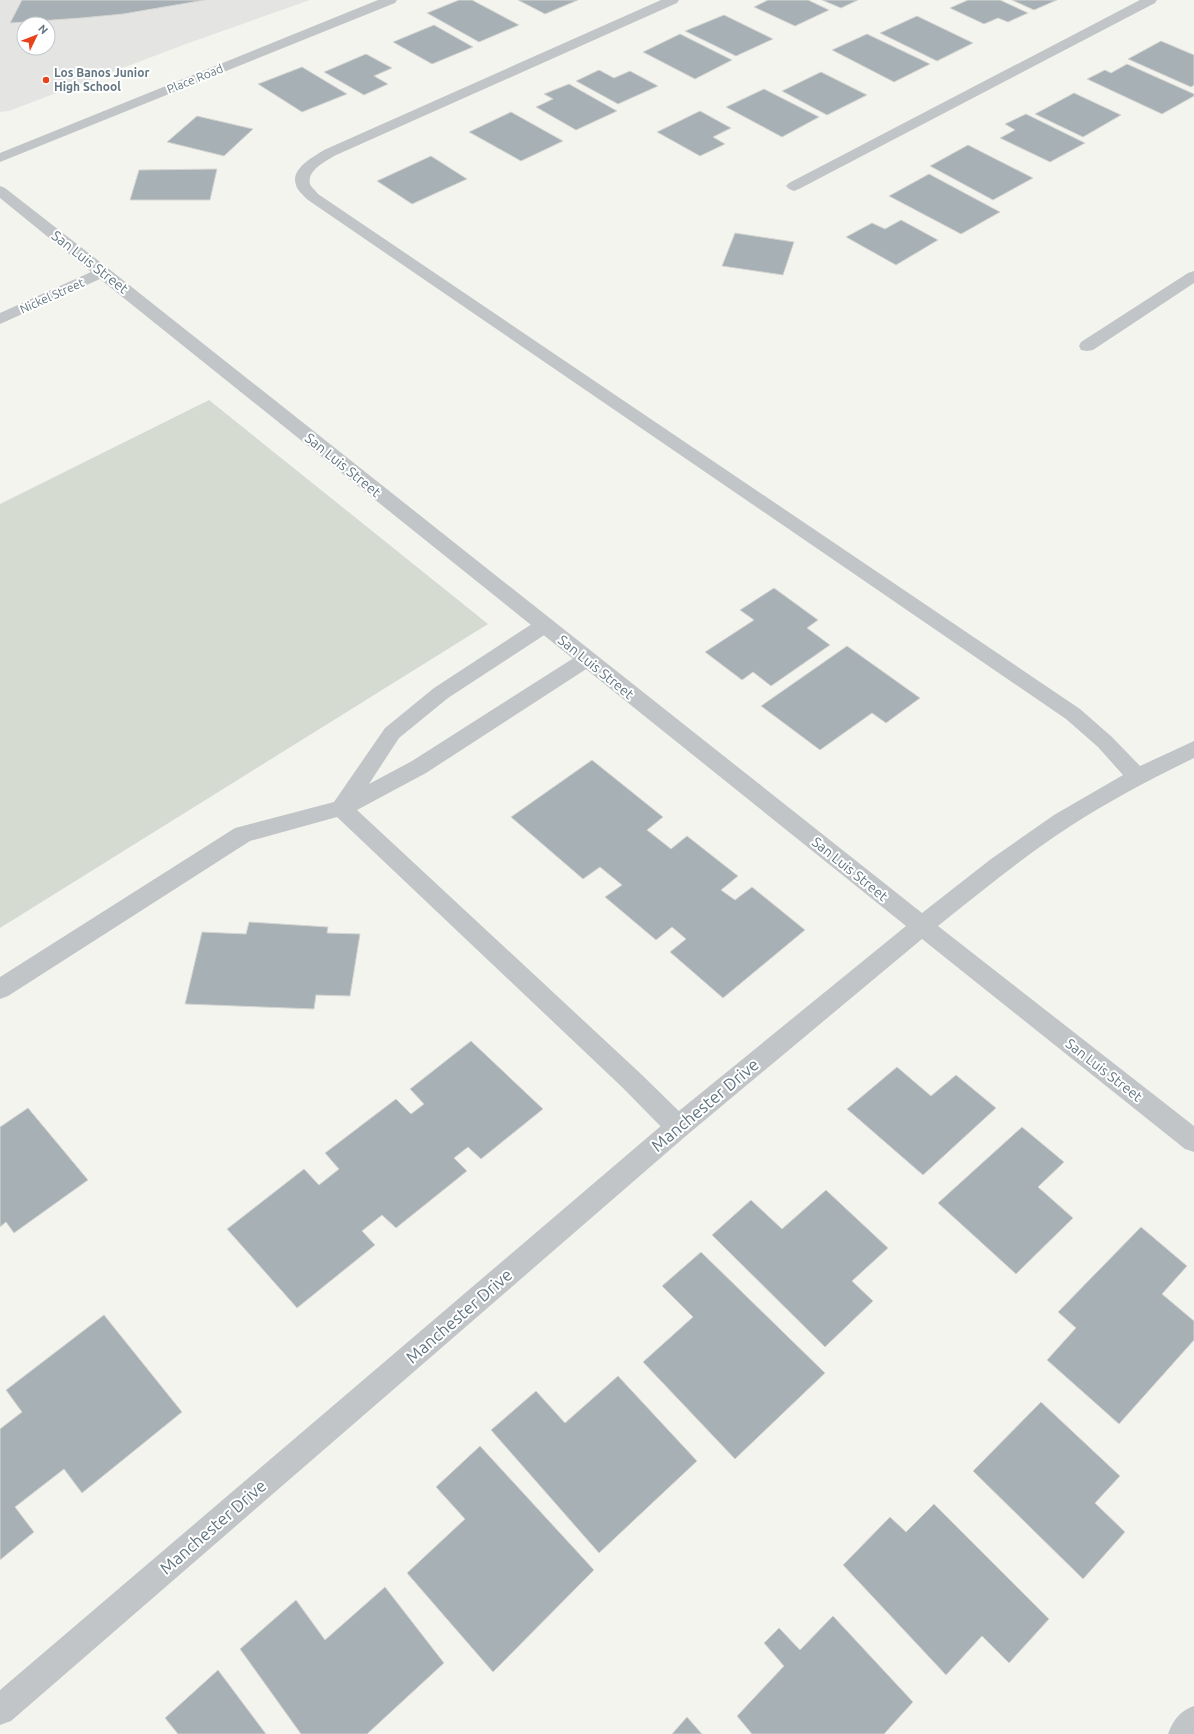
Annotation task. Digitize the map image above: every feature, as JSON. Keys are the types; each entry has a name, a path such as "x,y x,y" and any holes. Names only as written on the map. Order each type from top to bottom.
{"street":[{"name":"Place Road","path":"0,158 390,0"},
{"path":"672,0 329,154 313,163 303,175 303,185 313,196 1073,714 1105,742 1137,777"},
{"path":"794,186 1150,0"},
{"name":"San Luis Street","path":"0,191 544,626 1194,1141"},
{"name":"Nickel Street","path":"0,319 103,272"},
{"path":"1086,346 1194,276"},
{"path":"341,808 392,733 441,693 544,626"},
{"path":"0,989 243,834 341,808 419,768 587,659"},
{"name":"Manchester Drive","path":"0,1710 678,1127 922,926 999,865 1062,821 1137,777 1194,749"},
{"path":"341,808 626,1075 678,1127"},
{"path":"1183,1734 1194,1721"}],"shaded area":[{"name":"Los Banos Junior High School","path":"0,0 310,0 186,44 9,111 0,112"},
{"path":"209,400 488,624 0,928 0,504"}],"building":[{"path":"22,0 205,0 123,14 81,18 56,20 56,16 16,16 16,23 10,23"},
{"path":"459,0 472,0 519,25 479,42 427,13"},
{"path":"518,0 578,0 545,14"},
{"path":"768,0 808,0 829,10 795,26 754,7"},
{"path":"822,0 858,0 841,8"},
{"path":"968,0 1000,0 1028,13 1008,22 998,18 984,24 950,8"},
{"path":"1012,0 1057,0 1034,10"},
{"path":"724,15 773,39 736,56 685,31"},
{"path":"917,16 973,43 937,61 880,33"},
{"path":"434,25 473,47 432,64 393,42"},
{"path":"680,34 732,60 695,79 643,52"},
{"path":"867,34 930,64 894,82 832,50"},
{"path":"1161,41 1194,55 1194,85 1191,87 1128,59"},
{"path":"366,54 392,68 374,76 388,84 364,95 324,72"},
{"path":"1127,64 1194,94 1194,96 1162,114 1087,79 1105,70 1111,73"},
{"path":"302,67 347,94 302,112 258,84"},
{"path":"599,70 614,78 630,71 658,86 618,104 576,81"},
{"path":"821,72 867,95 827,115 782,91"},
{"path":"569,84 617,111 576,130 536,107 553,99 544,94"},
{"path":"764,89 819,117 782,137 726,107"},
{"path":"1074,93 1121,115 1083,137 1035,114"},
{"path":"700,111 731,128 713,137 725,144 700,156 657,132"},
{"path":"511,112 563,141 521,161 469,132"},
{"path":"1026,114 1085,143 1050,162 1000,138 1015,130 1005,124"},
{"path":"197,116 253,129 224,156 167,142"},
{"path":"968,145 1033,178 993,200 930,166"},
{"path":"431,156 467,179 412,204 377,181"},
{"path":"217,169 210,200 130,200 139,170"},
{"path":"929,174 1000,212 961,234 889,196"},
{"path":"901,220 938,240 896,265 846,237 872,223 885,229"},
{"path":"735,233 794,242 783,275 722,266"},
{"path":"774,588 818,620 807,628 830,645 771,686 753,672 742,680 705,652 754,620 740,610"},
{"path":"847,646 920,698 886,723 872,713 820,750 761,706"},
{"path":"592,760 663,817 647,830 671,849 687,836 738,876 721,890 735,900 752,887 805,930 723,998 670,952 686,939 672,927 656,940 605,897 622,885 600,867 583,879 511,817"},
{"path":"249,922 328,927 327,933 360,934 350,996 316,995 314,1009 185,1004 202,932 246,934"},
{"path":"471,1041 543,1109 481,1159 468,1147 454,1158 467,1171 396,1228 382,1215 362,1231 375,1245 297,1308 227,1229 304,1169 319,1185 339,1169 325,1153 396,1099 411,1114 424,1104 410,1089"},
{"path":"897,1067 931,1096 956,1075 996,1108 923,1175 847,1109"},
{"path":"28,1108 88,1180 14,1233 6,1222 0,1227 0,1127"},
{"path":"1022,1127 1064,1162 1038,1187 1073,1218 1016,1274 938,1203"},
{"path":"826,1190 888,1248 852,1281 873,1301 825,1347 712,1235 751,1200 782,1229"},
{"path":"1141,1227 1187,1266 1162,1294 1194,1321 1194,1340 1119,1424 1047,1360 1076,1328 1058,1312"},
{"path":"701,1252 825,1373 735,1459 643,1362 693,1317 662,1286"},
{"path":"104,1315 182,1412 82,1493 64,1469 15,1507 34,1532 0,1560 0,1429 22,1412 6,1390"},
{"path":"618,1376 697,1461 599,1553 491,1430 536,1391 565,1423"},
{"path":"1041,1402 1120,1476 1095,1503 1125,1532 1083,1579 973,1471"},
{"path":"480,1446 594,1570 493,1672 407,1573 465,1519 436,1487"},
{"path":"934,1504 1049,1619 1009,1663 982,1636 946,1675 843,1565 890,1517 906,1532"},
{"path":"385,1587 444,1663 367,1734 301,1734 240,1649 296,1600 325,1640"},
{"path":"833,1616 913,1702 884,1734 752,1734 737,1716 784,1666 764,1643 779,1628 800,1650"},
{"path":"218,1670 266,1734 178,1734 165,1718"},
{"path":"687,1717 702,1734 672,1734"}],"place":[{"name":"Los Banos Junior High School","path":"46,80"}]}
